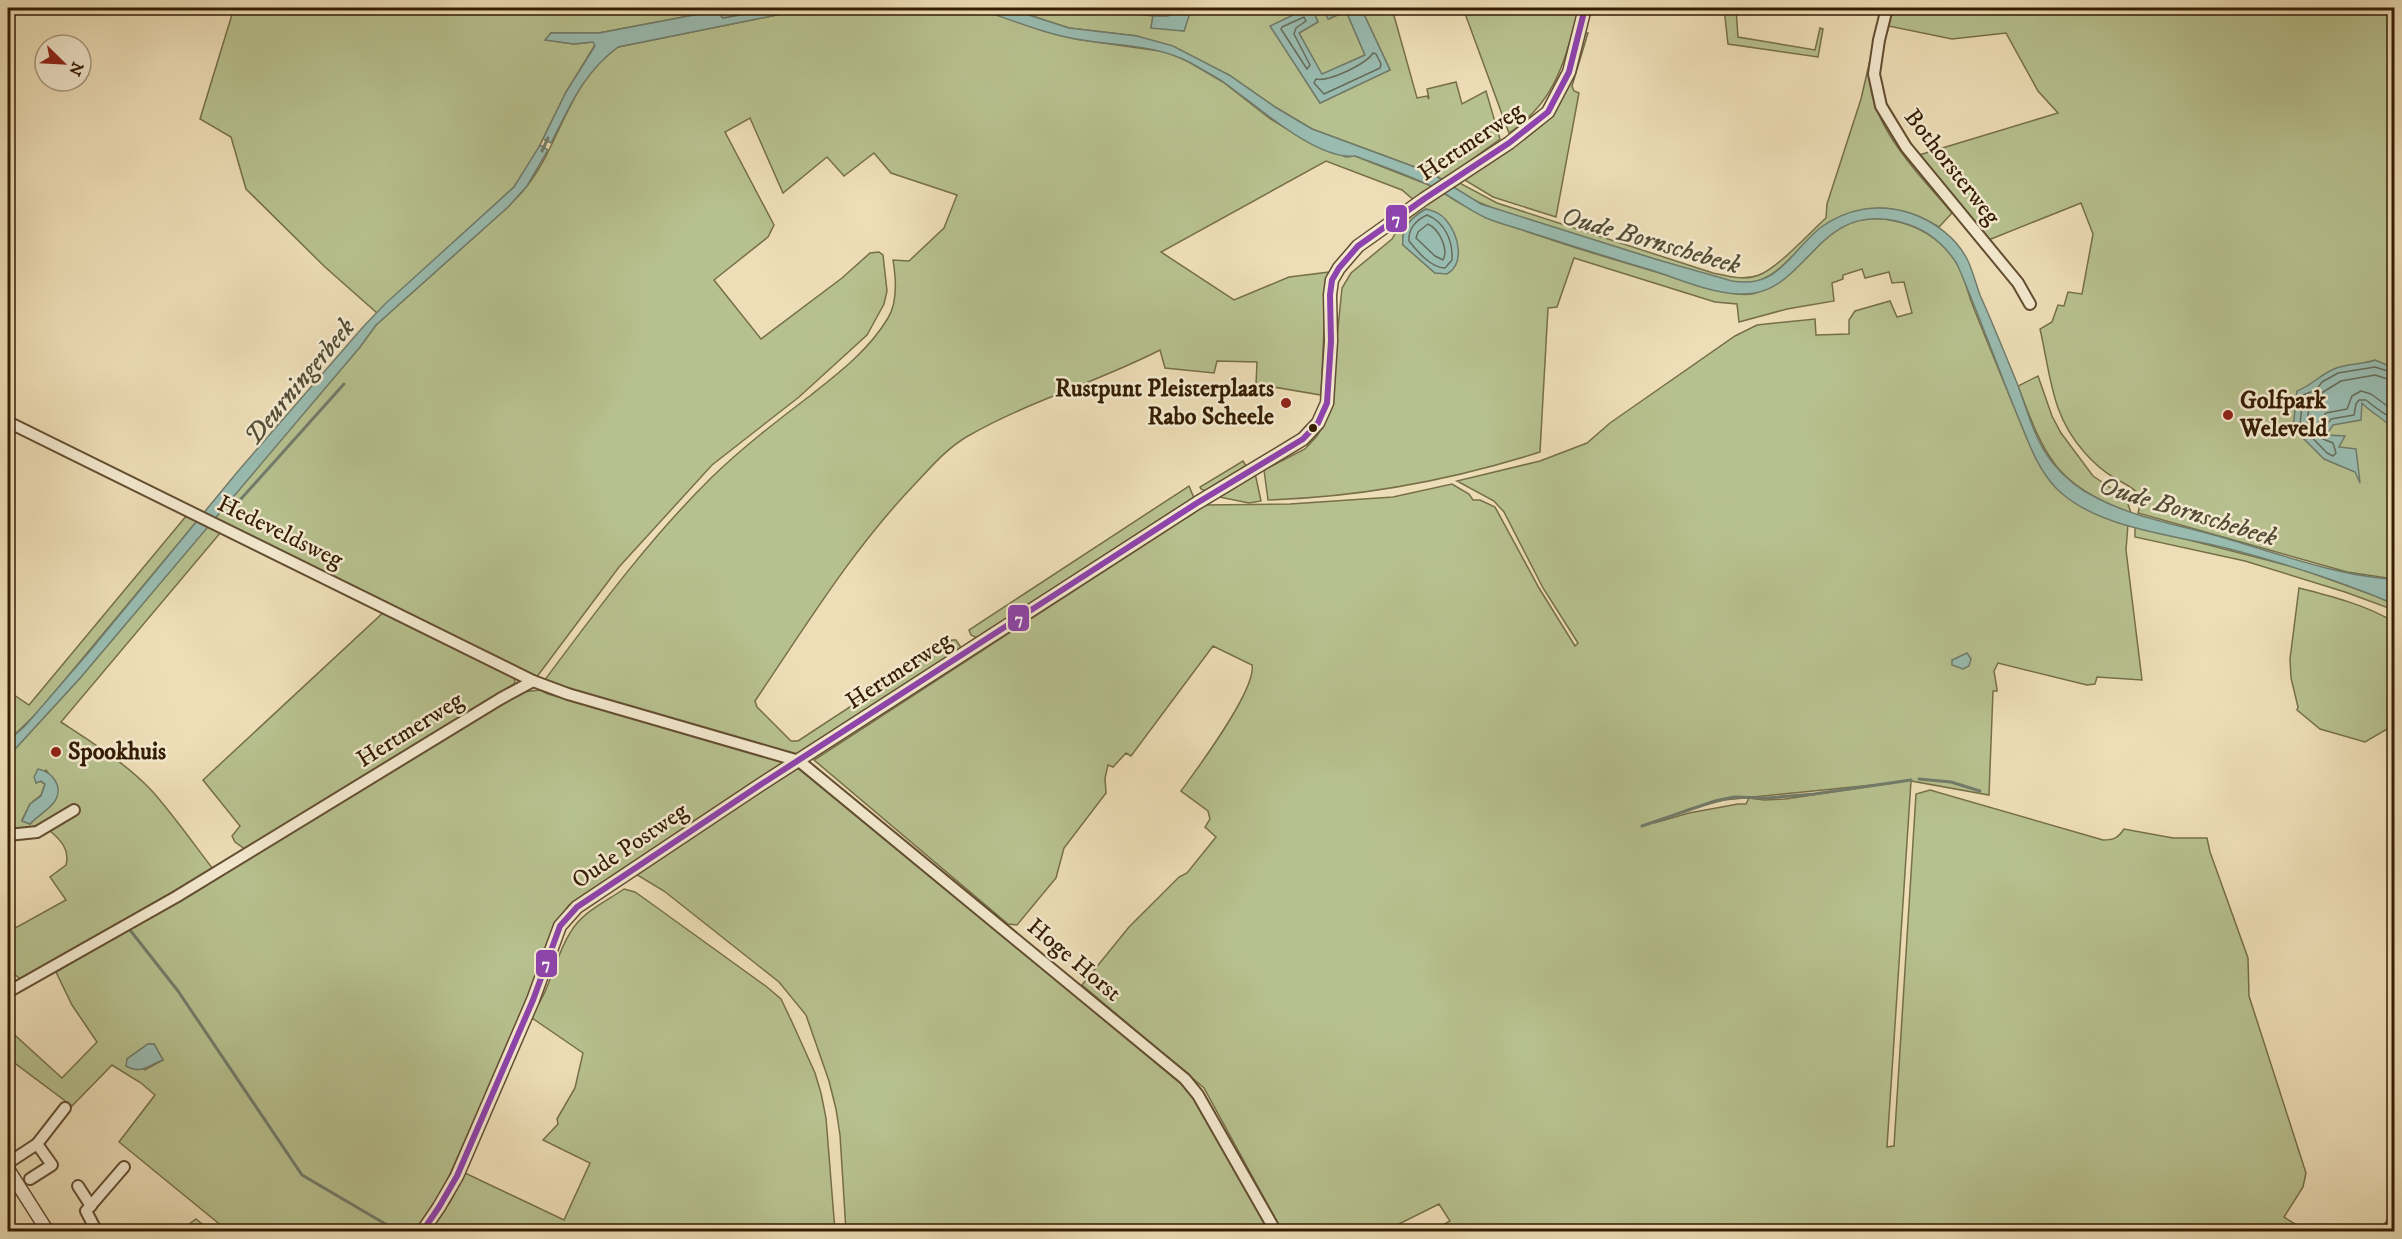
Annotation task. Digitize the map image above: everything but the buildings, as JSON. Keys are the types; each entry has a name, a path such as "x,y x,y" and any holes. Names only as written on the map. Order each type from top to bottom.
{"street":[{"name":"Hertmerweg","path":"799,761 1197,503 1303,439 1318,423 1327,403 1330,295 1335,274 1348,255 1358,246 1525,132 1548,112 1569,72 1585,8"},
{"name":"Bothorsterweg","path":"1887,8 1874,74 1881,106 1906,147 2018,283 2030,304"},
{"name":"Hedeveldsweg","path":"8,422 533,681"},
{"name":"Hertmerweg","path":"8,992 176,897 533,681"},
{"path":"533,681 568,694 799,761"},
{"name":"Oude Postweg","path":"422,1232 440,1207 457,1176 533,1000 560,926 567,916 585,901 799,761"},
{"name":"Hoge Horst","path":"799,761 1185,1079 1198,1095 1276,1232"},
{"path":"8,835 37,832 74,810"},
{"path":"8,1163 37,1144 65,1108"},
{"path":"30,1179 52,1165 37,1144"},
{"path":"96,1231 86,1211 124,1167"},
{"path":"8,1169 48,1232"},
{"path":"78,1186 91,1206"}],"green space":[{"path":"234,8 731,8 599,33 551,33 546,40 574,44 593,42 595,45 566,92 533,159 514,187 377,313 325,267 246,189 231,137 200,119"},
{"path":"811,8 976,8 1075,39 1167,52 1223,82 1269,118 1305,140 1346,157 1355,156 1434,187 1415,201 1402,190 1326,161 1161,252 1234,300 1289,277 1330,272 1326,285 1321,395 1256,384 1257,362 1217,361 1214,373 1165,368 1160,350 1015,412 960,441 927,471 870,536 830,590 755,701 757,707 791,741 798,741 952,640 956,640 962,649 799,755 606,701 544,681 624,576 689,501 748,445 853,360 888,318 895,297 893,260 909,261 944,228 957,195 891,173 874,153 844,176 827,157 783,193 750,118 725,132 774,225 768,237 714,280 761,339 842,278 870,253 879,252 883,255 887,291 884,304 867,335 799,397 712,465 619,567 536,678 213,519 360,347 376,325 522,192 539,168 566,113 587,78 618,47"},
{"path":"1007,8 1088,8 1153,16 1151,27 1184,31 1190,10 1188,8 1308,8 1271,26 1320,103 1390,70 1361,8 1408,8 1393,12 1417,98 1427,96 1429,99 1427,89 1456,82 1462,104 1486,91 1500,139 1443,180 1431,173 1312,129 1229,75 1137,36 1069,28"},
{"path":"1312,8 1323,8 1329,19 1346,11 1365,55 1322,75 1299,33 1318,22"},
{"path":"1463,8 1579,8 1563,62 1549,93 1525,121 1509,133"},
{"path":"1724,8 1736,8 1738,37 1815,50 1820,28 1823,29 1818,57 1728,44"},
{"path":"1890,8 2394,8 2394,579 2347,572 2138,513 2140,505 2138,494 2106,472 2085,453 2074,439 2059,410 2040,329 2052,322 2058,305 2064,306 2068,292 2082,294 2093,234 2081,203 1986,241 1916,156 2058,113 2038,91 2006,33 1952,39 1889,26 1883,45"},
{"path":"1583,33 1588,33 1572,86 1574,91 1579,93 1556,217 1493,197 1463,179 1537,127"},
{"path":"1870,60 1870,82 1883,124 1909,162 1952,213 1939,227 1905,212 1872,208 1856,211 1825,226 1776,271 1759,280 1742,283 1715,278 1512,215 1475,200 1452,186 1458,182 1497,203 1713,273 1753,277 1775,265 1826,218 1827,204 1861,99"},
{"path":"1442,192 1495,220 1573,247 1725,292 1742,294 1759,292 1777,283 1841,227 1856,221 1874,219 1903,223 1926,233 1946,249 1961,272 2014,407 2042,469 2056,487 2072,500 2099,514 2128,524 2126,550 2142,680 2097,677 2095,684 2087,685 1998,663 1994,671 1997,691 1993,691 1989,795 1911,781 1887,1147 1894,1146 1916,794 1930,790 2103,840 2115,838 2124,829 2173,838 2207,838 2248,958 2249,996 2306,1173 2303,1187 2284,1217 2306,1231 1432,1231 1450,1221 1439,1204 1385,1231 1282,1231 1204,1088 1082,985 1129,927 1179,877 1187,873 1216,837 1205,827 1210,819 1208,811 1181,791 1236,710 1251,676 1252,665 1213,646 1131,756 1126,753 1113,767 1108,765 1105,778 1106,793 1064,848 1056,878 1017,925 1008,924 814,760 1204,505 1290,504 1393,497 1452,484 1469,494 1473,500 1480,500 1495,507 1539,588 1575,646 1578,643 1543,588 1504,512 1494,501 1457,481 1540,461 1587,443 1610,423 1735,336 1757,325 1815,319 1816,335 1849,334 1849,320 1855,311 1890,301 1897,317 1912,313 1904,282 1892,283 1889,272 1865,278 1862,269 1843,275 1843,279 1832,283 1834,301 1787,309 1739,322 1737,304 1715,302 1574,258 1557,307 1548,308 1540,452 1473,471 1406,485 1337,495 1268,500 1264,470 1305,449 1317,436 1325,422 1331,398 1342,288 1351,273 1392,239 1400,225","holes":["1426,209 1452,230 1454,236 1435,273 1403,245 1404,233 1409,223","1893,783 1785,799 1749,798 1746,804 1689,813 1654,823 1689,809 1724,800"]},
{"path":"2038,376 2052,416 2061,433 2093,476 2126,498 2131,513 2085,491 2056,466 2036,432 2018,386"},
{"path":"1243,461 1246,466 1205,491 1201,489 1200,487"},
{"path":"1255,473 1261,501 1249,503 1214,496"},
{"path":"1189,486 1194,498 977,638 971,635 969,630"},
{"path":"187,515 197,521 38,712 8,741 8,691 29,705"},
{"path":"208,526 221,532 61,722 109,754 143,782 168,810 213,869 20,979 8,968 8,927 10,931 66,900 50,877 66,865 67,855 61,842 50,831 8,842 8,753 16,748 81,677","holes":["46,770 57,785 52,803 30,824 22,820 30,804 41,795 45,784 40,781 36,783"]},
{"path":"2135,526 2298,568 2381,598 2394,604 2394,610 2245,561 2135,537"},
{"path":"2299,588 2360,606 2394,622 2394,725 2365,742 2320,729 2297,710 2290,659"},
{"path":"385,611 512,674 514,684 245,849 235,842 232,836 240,826 203,780"},
{"path":"540,690 788,762 569,905 560,917 520,1017 441,1194 415,1231 228,1231 119,1142 155,1095 141,1083 112,1065 72,1106 8,1058 8,1029 62,1078 97,1042 72,1005 56,972 276,842 468,721 523,692","holes":["148,1044 154,1044 163,1060 145,1070 127,1059"]},
{"path":"797,766 1184,1083 1195,1094 1271,1231 846,1231 840,1135 836,1109 829,1081 806,1015 779,982 664,891 634,873"},
{"path":"624,889 635,892 781,999 815,1073 821,1093 826,1118 835,1231 427,1232 450,1202 465,1173 564,1220 590,1163 543,1140 558,1124 557,1119 575,1088 583,1053 529,1016 542,997 564,943 575,926 594,908"},
{"path":"2394,1213 2394,1231 2378,1231"},
{"path":"196,1219 211,1231 180,1231"}],"water":[{"path":"731,8 811,8 618,47 586,79 551,143 543,139 566,92 595,46 593,42 574,44 545,40 551,33 599,33"},
{"path":"976,8 1007,8 1069,28 1137,36 1173,46 1229,75 1312,129 1431,173 1481,204 1732,281 1748,282 1773,274 1820,228 1852,212 1887,208 1919,216 1944,231 1958,245 1970,265 2036,434 2052,462 2073,483 2111,505 2140,515 2327,568 2394,579 2394,604 2334,580 2272,561 2115,522 2073,502 2049,480 2033,452 1957,264 1933,237 1917,228 1900,222 1871,219 1848,225 1829,236 1781,281 1762,291 1739,294 1717,291 1486,218 1438,190 1412,178 1355,156 1339,155 1322,149 1286,129 1222,81 1178,57 1135,46 1063,36"},
{"path":"1181,8 1191,10 1184,31 1151,28 1153,16 1168,16"},
{"path":"1312,8 1318,22 1299,33 1322,74 1365,55 1346,11 1328,19 1323,8 1361,8 1390,70 1320,103 1270,26"},
{"path":"540,145 548,150 527,186 508,207 376,325 360,347 81,677 16,748 8,753 8,741 25,726 89,652 239,470 363,327 385,304 514,187"},
{"path":"1426,209 1444,218 1457,240 1457,263 1447,274 1435,273 1403,245 1404,233 1409,223"},
{"path":"2375,360 2394,368 2394,424 2391,427 2362,403 2361,420 2333,425 2326,435 2345,436 2339,447 2356,449 2360,483 2355,472 2324,459 2293,428 2297,391 2339,367"},
{"path":"1967,653 1971,659 1969,666 1963,669 1952,665 1952,660"},
{"path":"38,769 52,776 58,790 55,801 30,824 22,821 30,804 41,796 45,784 41,781 36,783 34,777"},
{"path":"148,1044 154,1044 163,1060 136,1070 126,1066 127,1059"}],"waterway":[{"name":"Deurningerbeek","path":"542,151 548,138"},
{"path":"227,502 240,500 344,384"},
{"path":"1919,779 1951,782 1980,791"},
{"path":"1642,826 1715,801 1734,797 1767,798 1814,794 1911,780"},
{"path":"130,930 178,991 302,1175 399,1232"}],"transit line":[{"name":"7","path":"422,1232 457,1176 533,1000 560,926 577,907 760,785 1197,503 1303,439 1318,423 1327,403 1331,341 1330,295 1332,280 1339,268 1358,246 1509,143 1548,112 1569,72 1585,8"}],"place":[{"name":"Rustpunt Pleisterplaats Rabo Scheele","path":"1286,403"},
{"name":"Golfpark Weleveld","path":"2228,415"},
{"name":"Spookhuis","path":"56,752"}],"water label":[{"name":"Oude Bornschebeek","path":"1651,241"},
{"name":"Oude Bornschebeek","path":"2188,512"}]}
